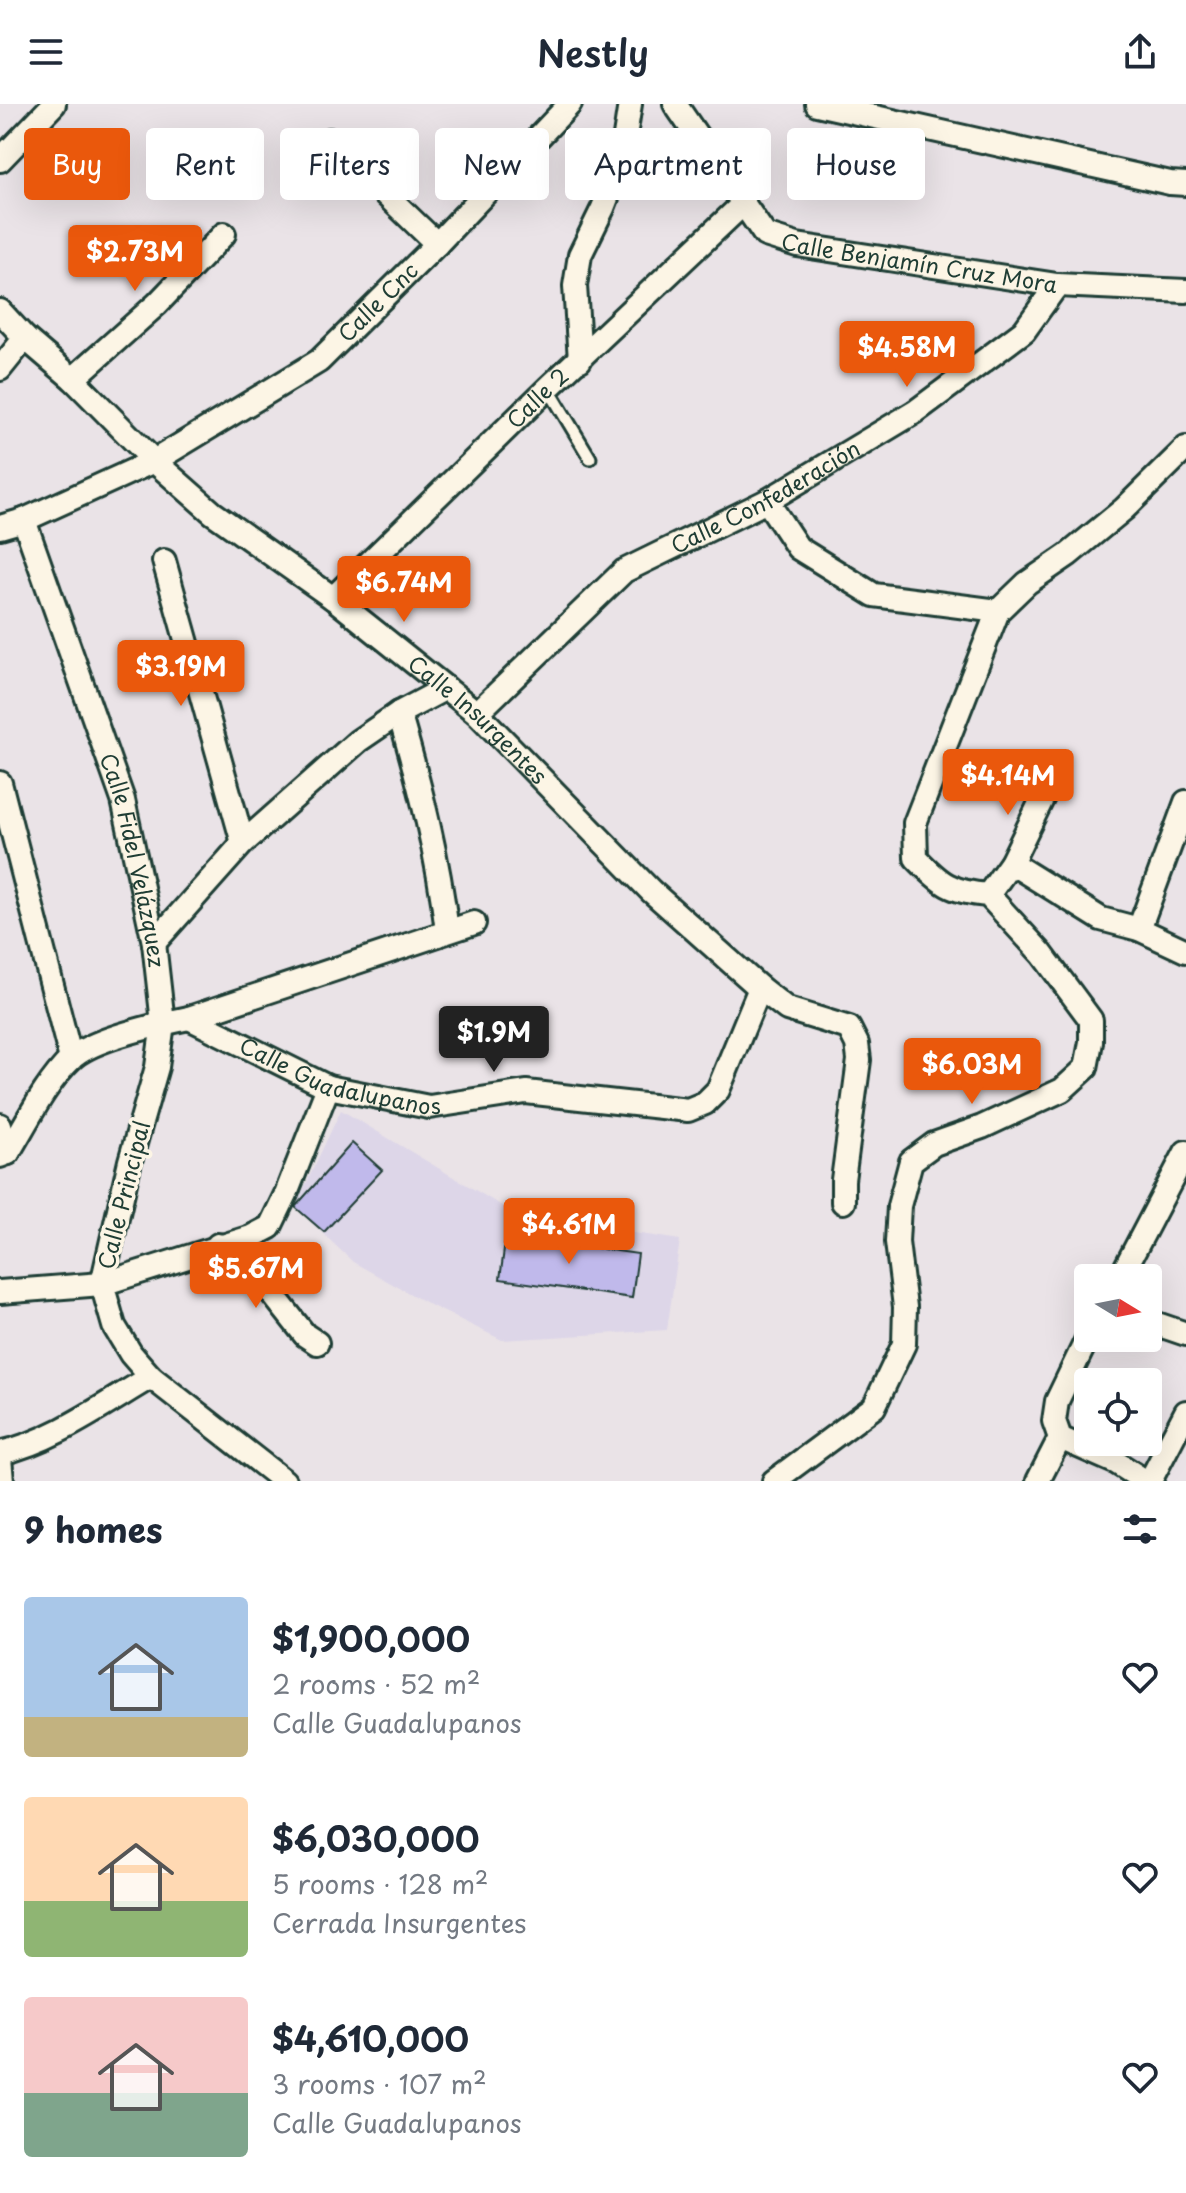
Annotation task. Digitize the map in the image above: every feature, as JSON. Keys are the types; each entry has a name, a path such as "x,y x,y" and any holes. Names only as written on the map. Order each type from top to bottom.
{"street":[{"path":"0,160 54,104"},
{"path":"580,360 575,286 580,255 621,162 630,104"},
{"name":"Calle Benjamín Cruz Mora","path":"675,104 765,235 797,245 1057,285 1186,291"},
{"path":"817,104 1170,183 1186,184"},
{"name":"Calle Cnc","path":"0,527 24,520 154,461 319,361 437,244 569,105"},
{"path":"391,200 437,244"},
{"name":"Calle 2","path":"333,598 548,388 744,203"},
{"path":"73,379 157,304 224,234"},
{"name":"Calle Confederación","path":"477,713 624,571 767,501 927,403 1024,331 1057,285"},
{"name":"Calle Insurgentes","path":"0,311 154,461 213,513 333,598 477,713 651,891 760,988 787,1009 849,1028 857,1044 859,1060 843,1180 843,1202"},
{"path":"0,369 25,338"},
{"path":"774,1481 874,1407 904,1344 905,1307 897,1242 899,1206 911,1161 934,1144 982,1127 1062,1090 1086,1068 1091,1020 1042,954 988,895 962,893 937,879 916,858 915,823 998,611 1027,583 1068,555 1124,509 1186,448"},
{"path":"767,501 798,548 874,595 998,611"},
{"name":"Calle Fidel Velázquez","path":"24,520 123,800 154,943 163,1023"},
{"path":"164,561 243,843"},
{"path":"154,943 243,843 358,741 399,713 446,688"},
{"path":"399,713 422,790 441,878 447,931"},
{"path":"0,783 71,1059"},
{"path":"988,895 1011,863 1046,791"},
{"path":"1139,929 1186,802"},
{"path":"1011,863 1101,919 1139,929 1186,951"},
{"path":"4,1155 71,1059 83,1050 474,923"},
{"name":"Calle Guadalupanos","path":"189,1018 328,1087 429,1107 526,1092 688,1110 705,1103 718,1090 760,988"},
{"name":"Calle Principal","path":"163,1023 157,1067 130,1161 102,1284 114,1326 131,1354 151,1377 284,1481"},
{"path":"0,1292 102,1284 251,1237 270,1227 328,1087"},
{"path":"0,1125 4,1155"},
{"path":"1127,1264 1186,1152"},
{"path":"218,1245 267,1287 305,1335 317,1343"},
{"path":"1162,1326 1186,1334"},
{"path":"1038,1481 1057,1430 1057,1401 1081,1352"},
{"path":"2,1481 0,1455 53,1434 151,1377"},
{"path":"1057,1430 1148,1481 1186,1412"}],"lane":[{"path":"548,388 590,458"}],"shaded area":[{"path":"341,1110 517,1215 680,1240 667,1330 502,1340 353,1262 295,1207"}],"building":[{"path":"352,1143 382,1170 324,1232 295,1207"},
{"path":"506,1235 638,1254 632,1298 500,1279"}]}
